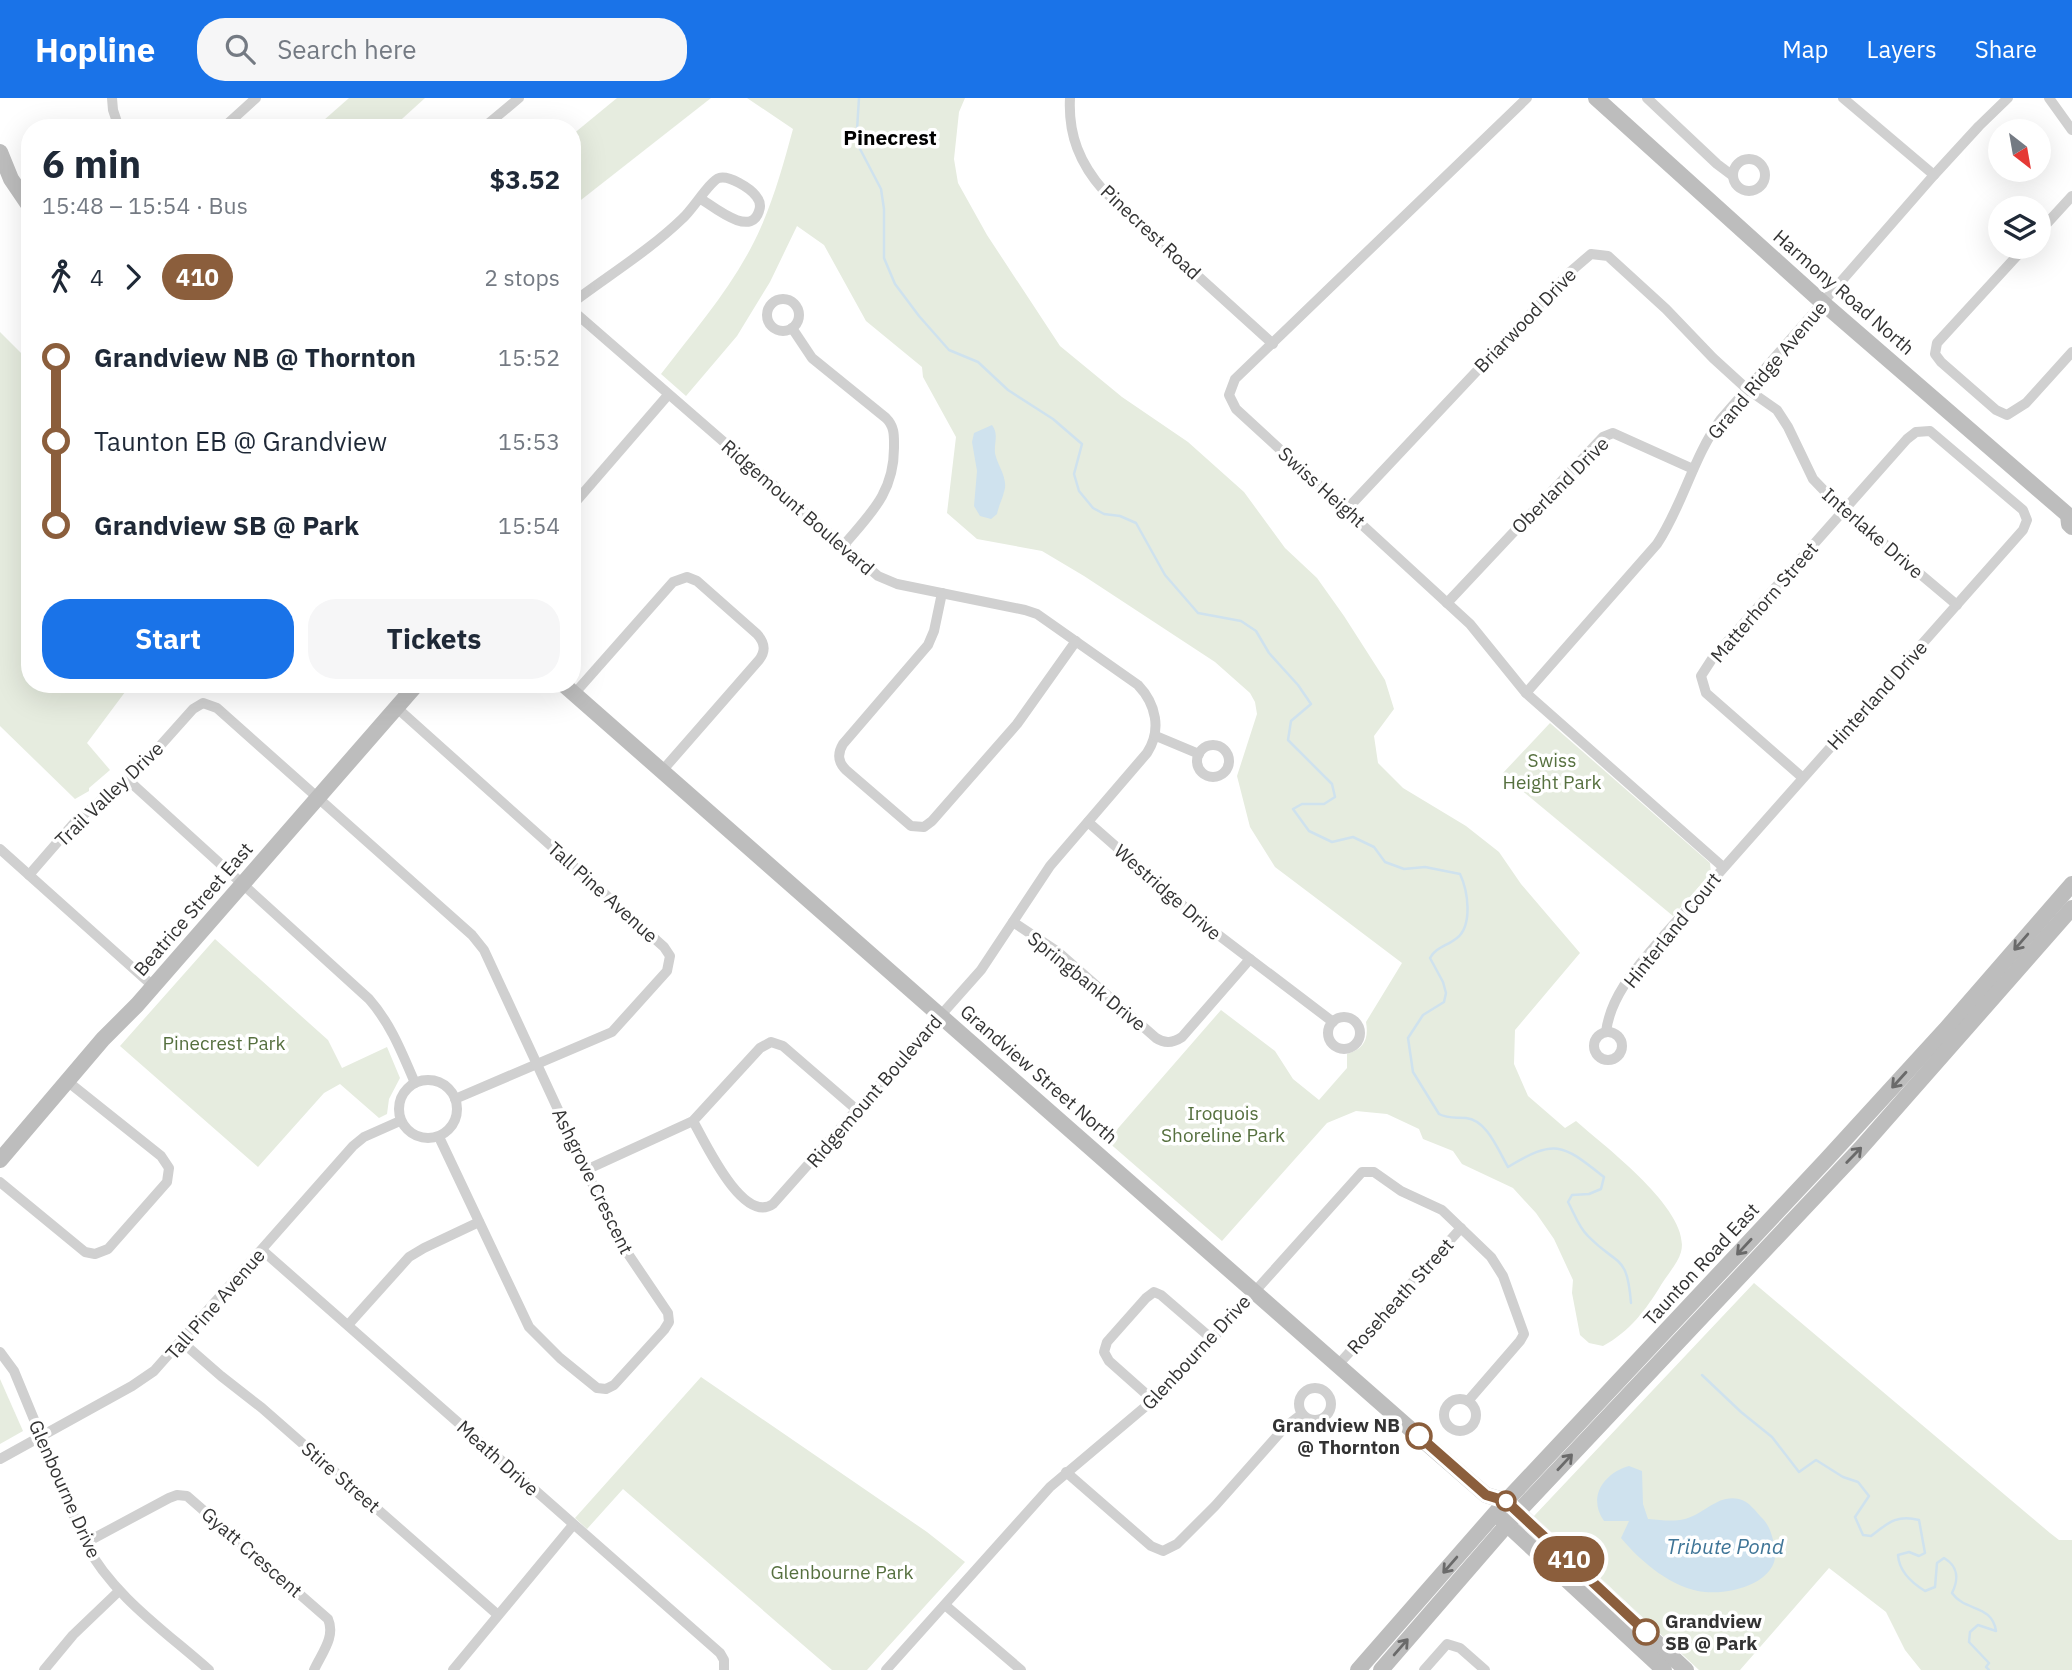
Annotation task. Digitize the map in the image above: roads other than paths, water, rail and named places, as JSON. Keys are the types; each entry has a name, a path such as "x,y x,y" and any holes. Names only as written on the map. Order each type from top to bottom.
{"main road":[{"name":"Harmony Road North","path":"1596,98 1823,303 2070,514"},
{"path":"0,152 10,179 21,194"},
{"name":"Beatrice Street East","path":"0,1160 410,693"},
{"name":"Grandview Street North","path":"574,693 1507,1513 1621,1619 1686,1670"},
{"name":"Taunton Road East","path":"1381,1670 1507,1513 1945,1030 2072,884"},
{"name":"Taunton Road East","path":"1359,1670 1507,1513 1860,1149 2072,908"},
{"name":"Grandview Street North","path":"1621,1619 1664,1670"}],"street":[{"path":"112,98 116,119"},
{"path":"233,119 256,98"},
{"path":"494,119 519,98"},
{"name":"Pinecrest Road","path":"1070,98 1072,134 1081,160 1091,176 1104,191 1273,344"},
{"name":"Swiss Height","path":"1527,98 1235,379 1228,395 1236,409 1470,624 1527,693 1723,867"},
{"path":"1647,98 1733,176"},
{"path":"1843,98 1934,176"},
{"name":"Grand Ridge Avenue","path":"1527,693 1657,544 1713,429 1934,176 2008,98"},
{"path":"2049,98 2072,130"},
{"path":"581,296 677,224 701,200 711,183 724,178 755,195 760,209 754,219 743,223 701,200"},
{"path":"2051,219 2072,196"},
{"name":"Briarwood Drive","path":"1347,509 1570,272 1591,254 1608,256 1747,389"},
{"path":"2014,259 1937,342 1935,354 1996,410 2007,415 2026,403 2072,352"},
{"name":"Ridgemount Boulevard","path":"581,318 873,572 887,581 1029,611 1076,641 1143,690 1153,710 1156,736 1144,758 1050,866 981,970 777,1201 763,1209 750,1204 730,1184 693,1121"},
{"path":"792,328 812,358 886,418 893,429 894,458 887,489 843,546"},
{"name":"Interlake Drive","path":"1747,389 1777,410 1813,479 1957,605"},
{"path":"581,496 668,395"},
{"name":"Matterhorn Street","path":"1803,778 1706,693 1702,676 1712,659 1916,432 1930,431 2023,510 2027,520"},
{"name":"Oberland Drive","path":"1447,603 1603,437 1613,433 1693,469"},
{"name":"Hinterland Drive","path":"1723,867 2020,537 2027,520"},
{"path":"581,677 673,582 687,577 697,581 757,634 764,650 759,660 662,771"},
{"path":"942,593 934,631 928,645 843,744 839,753 840,762 846,770 911,826 924,827 932,821 1017,724 1076,641"},
{"name":"Trail Valley Drive","path":"29,875 86,811 128,780 193,709 203,703 217,708 318,798"},
{"name":"Tall Pine Avenue","path":"397,708 669,953 667,971 617,1028 455,1099"},
{"path":"1156,736 1199,754"},
{"path":"128,780 352,982 382,1014 415,1083"},
{"name":"Ashgrove Crescent","path":"318,798 479,942 622,1245 664,1306 669,1318 664,1330 610,1388 601,1389 594,1385 560,1358 528,1327 439,1137"},
{"name":"Westridge Drive","path":"1088,822 1204,924 1333,1022"},
{"path":"0,849 153,986"},
{"name":"Hinterland Court","path":"1606,1032 1608,1020 1628,980 1723,867"},
{"name":"Springbank Drive","path":"1013,922 1058,952 1156,1038 1166,1042 1182,1037 1250,959"},
{"path":"586,1170 693,1121 760,1048 771,1042 783,1046 856,1110"},
{"path":"431,1080 439,1082 455,1099 456,1117 447,1132 439,1137 421,1138 405,1129 400,1121 398,1113 402,1095 415,1083 431,1080"},
{"path":"0,1182 85,1252 95,1254 108,1250 167,1182 169,1168 161,1156 67,1081"},
{"name":"Tall Pine Avenue","path":"0,1459 140,1381 161,1365 357,1143 368,1135 400,1121"},
{"name":"Glenbourne Drive","path":"886,1670 1066,1472 1154,1401 1355,1178 1366,1171 1374,1172 1395,1188 1442,1210 1461,1228"},
{"path":"348,1325 409,1257 479,1222"},
{"path":"1461,1228 1499,1267 1524,1330 1520,1341 1468,1401"},
{"name":"Roseheath Street","path":"1338,1365 1461,1228"},
{"name":"Meath Drive","path":"262,1250 720,1653 724,1660 724,1670"},
{"path":"1154,1401 1109,1362 1104,1352 1107,1342 1148,1296 1154,1292 1161,1295 1212,1339"},
{"name":"Stire Street","path":"181,1342 262,1408 498,1615"},
{"name":"Glenbourne Drive","path":"0,1352 14,1371 85,1543 102,1571 119,1591 209,1670"},
{"path":"1066,1472 1151,1546 1168,1550 1205,1517 1285,1427 1302,1414"},
{"name":"Gyatt Crescent","path":"85,1543 169,1498 181,1494 187,1496 328,1619 330,1636 314,1670"},
{"path":"453,1670 573,1525"},
{"path":"44,1670 66,1643 119,1591"},
{"path":"945,1605 1020,1670"},
{"path":"1424,1670 1447,1644 1460,1648 1485,1670"}],"water":[{"path":"992,425 996,435 995,453 1005,487 997,514 991,519 980,516 974,506 977,471 972,442 974,433"},
{"name":"Tribute Pond","path":"1629,1466 1642,1471 1643,1504 1648,1519 1680,1520 1724,1499 1746,1502 1770,1530 1775,1556 1772,1567 1765,1576 1743,1588 1717,1592 1693,1590 1658,1573 1621,1538 1629,1521 1604,1521 1599,1512 1597,1503 1601,1487 1612,1474"}],"waterway":[{"path":"859,98 859,147 881,189 884,209 884,258 895,284 949,350 978,362 1008,390 1053,419 1082,444 1074,474 1079,491 1093,508 1136,523 1165,575 1198,613 1241,621 1256,631 1269,653 1311,704 1291,721 1288,740 1332,784 1335,797 1324,804 1302,804 1293,809 1309,831 1332,842 1353,837 1374,847 1385,862 1404,869 1425,867 1460,874 1467,898 1467,917 1457,938 1430,958 1446,993 1444,1002 1423,1015 1408,1038 1413,1072 1439,1114 1466,1118 1480,1124 1491,1137 1508,1167 1537,1152 1558,1149 1578,1157 1604,1177 1601,1189 1589,1194 1572,1195 1568,1202 1585,1233 1624,1268 1631,1303"},
{"path":"1702,1375 1772,1437 1799,1472 1816,1460 1843,1477 1858,1482 1869,1496 1855,1517 1863,1535 1871,1536 1899,1519 1919,1520 1925,1553 1919,1556 1909,1552 1898,1555 1901,1566 1911,1580 1925,1591 1935,1587 1937,1563 1944,1558 1949,1561 1955,1569 1956,1578 1952,1593 1957,1599 1984,1612 1993,1622 1996,1631 1978,1625 1970,1632 1969,1642 1989,1663 1986,1667 1989,1670"}],"place":[{"name":"Grandview NB @ Thornton","path":"1419,1436"},
{"name":"Grandview SB @ Park","path":"1646,1632"}],"district":[{"name":"Pinecrest","path":"890,138"}],"park label":[{"name":"Swiss Height Park","path":"1552,771"},
{"name":"Pinecrest Park","path":"224,1043"},
{"name":"Iroquois Shoreline Park","path":"1223,1124"},
{"name":"Glenbourne Park","path":"842,1572"}]}
